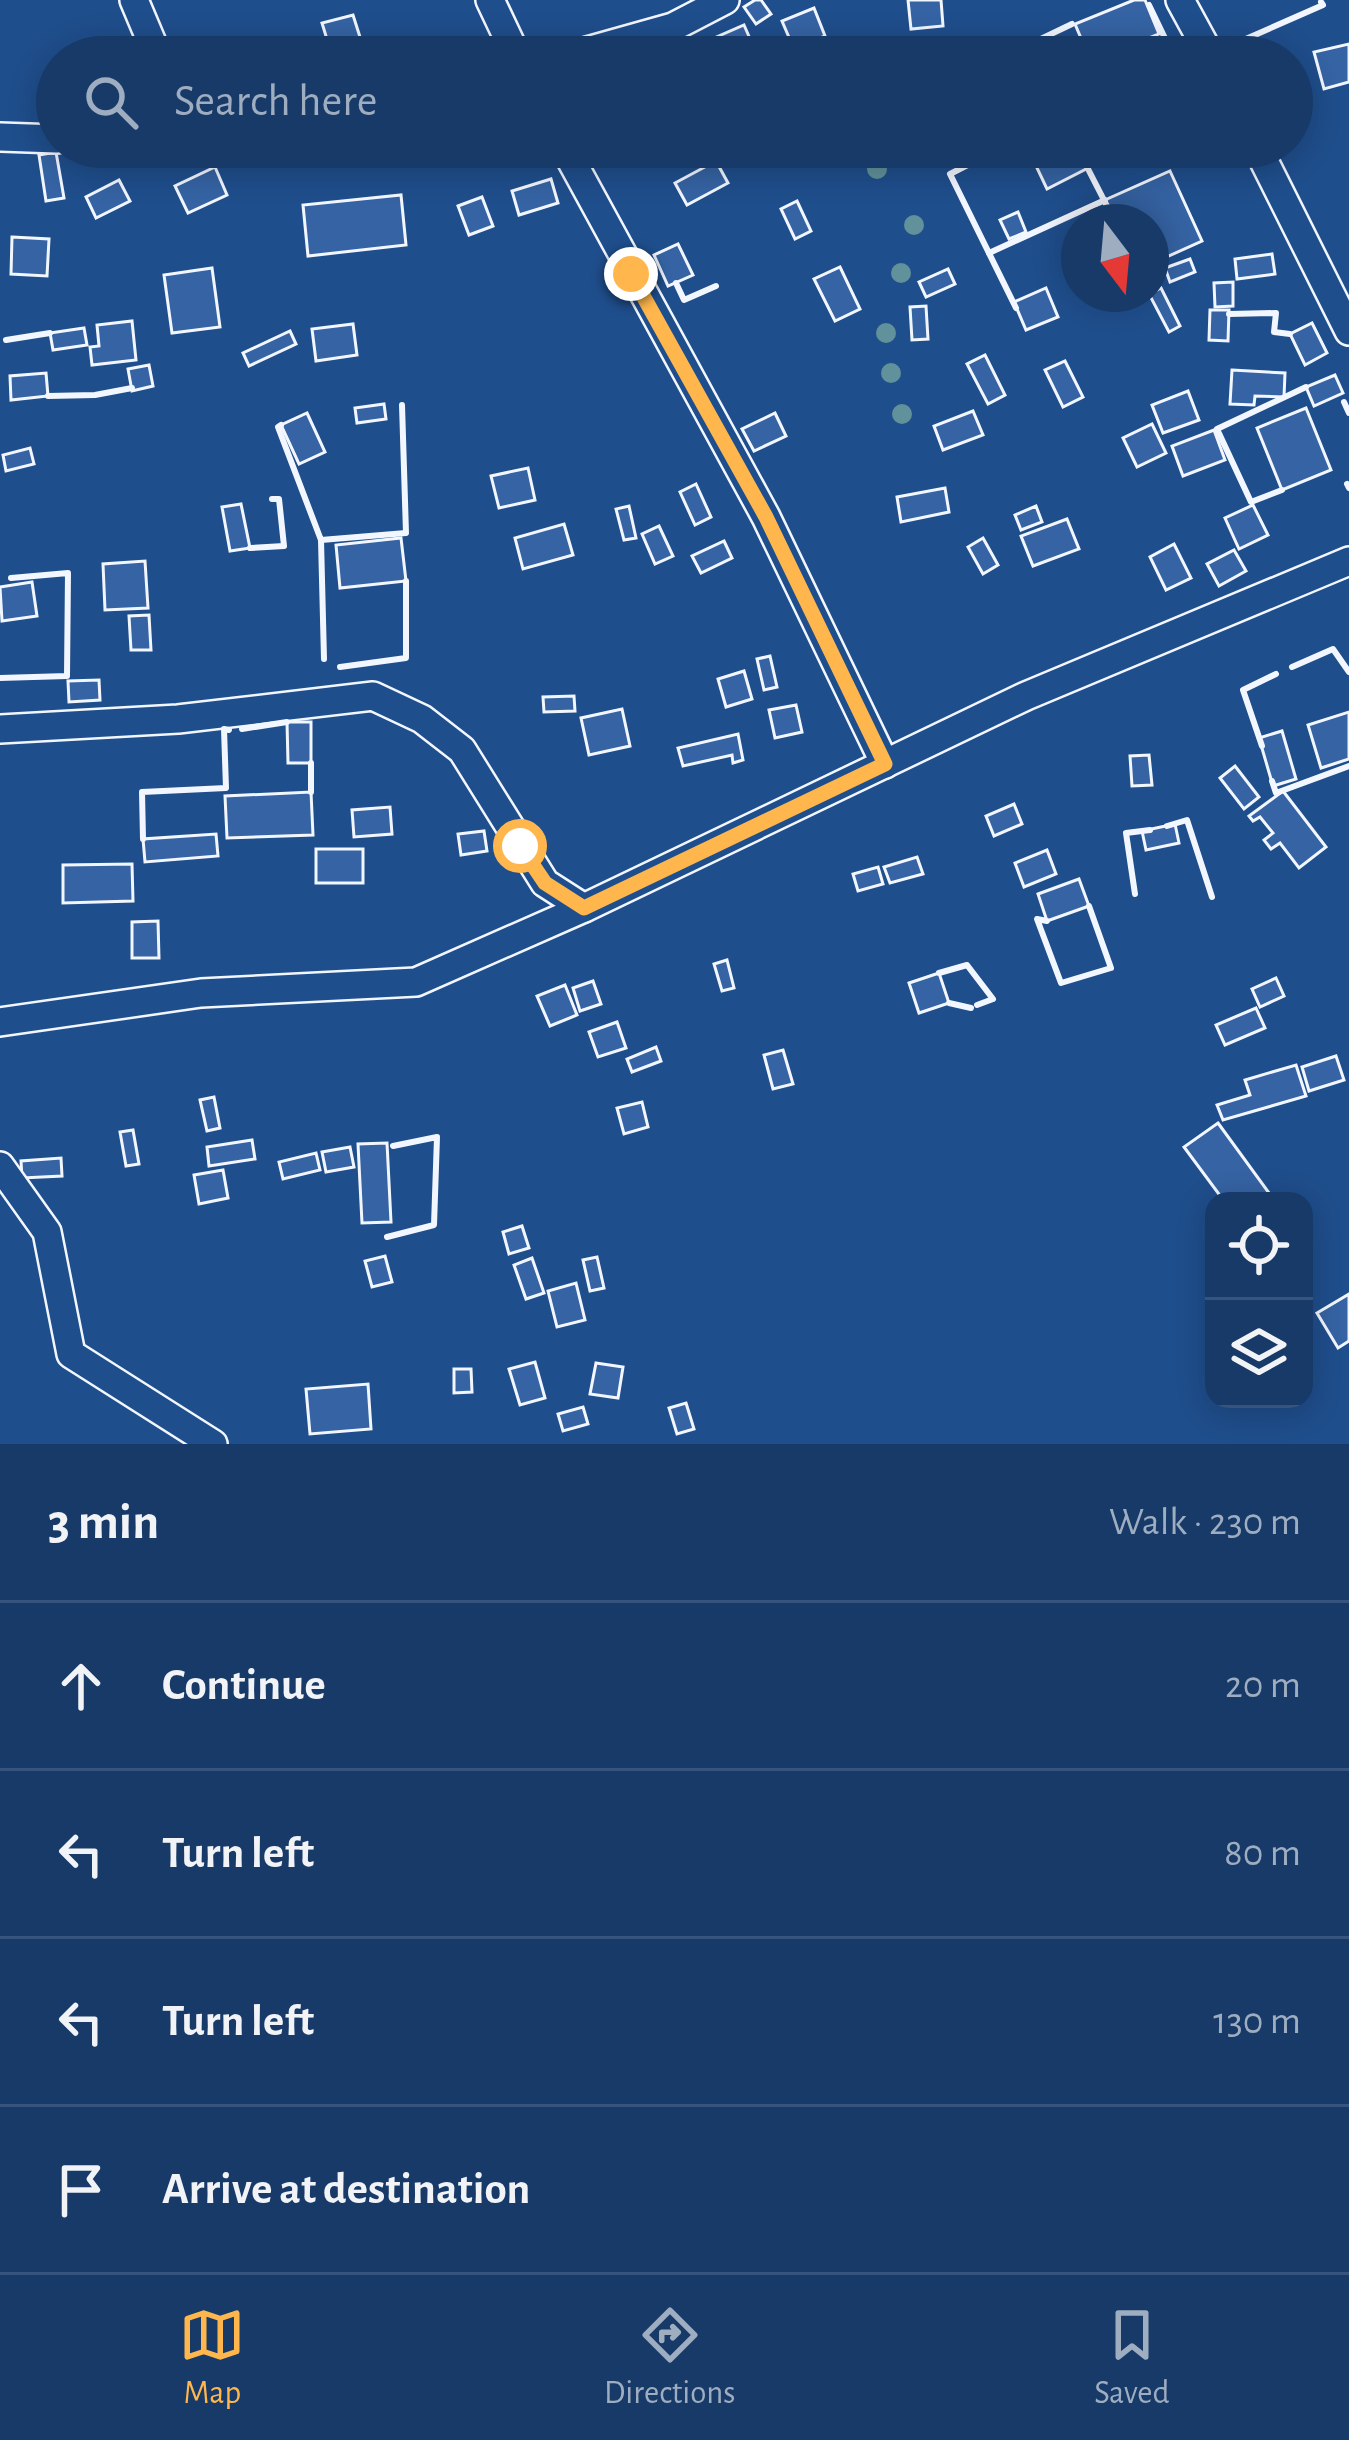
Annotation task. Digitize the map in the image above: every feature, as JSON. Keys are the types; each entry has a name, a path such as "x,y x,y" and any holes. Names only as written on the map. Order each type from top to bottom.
{"street":[{"path":"134,0 149,36"},
{"path":"490,0 507,36"},
{"path":"641,36 673,27 724,0"},
{"path":"1180,0 1200,36"},
{"path":"0,137 36,139"},
{"path":"575,168 766,517 885,764"},
{"path":"1268,168 1349,331"},
{"path":"0,1022 201,993 416,982 584,908 1026,697 1349,561"},
{"path":"0,729 178,719 373,696 422,719 462,750 545,883 584,908"},
{"path":"0,1166 47,1232 71,1354 213,1444"}],"building":[{"path":"761,0 771,14 756,24 744,7"},
{"path":"908,0 941,0 943,26 911,29"},
{"path":"1145,0 1159,34 1080,36 1075,24"},
{"path":"814,8 825,36 788,36 782,21"},
{"path":"353,15 360,36 326,36 322,23"},
{"path":"744,25 749,36 719,36"},
{"path":"1349,44 1349,82 1324,89 1314,52"},
{"path":"41,168 59,168 64,198 46,201"},
{"path":"215,168 227,195 188,213 175,186"},
{"path":"703,168 720,168 728,183 687,205 675,183"},
{"path":"1037,168 1088,168 1047,189"},
{"path":"1170,171 1202,241 1169,256 1169,204 1107,204 1105,200"},
{"path":"551,179 558,203 519,215 512,191"},
{"path":"119,180 130,201 96,218 86,197"},
{"path":"401,195 406,245 308,256 303,205"},
{"path":"482,197 493,226 469,235 458,206"},
{"path":"797,201 811,231 795,239 781,209"},
{"path":"1018,212 1026,232 1009,239 1000,220"},
{"path":"12,237 49,239 47,276 11,274"},
{"path":"678,244 693,275 668,286 654,255"},
{"path":"1272,254 1275,274 1237,279 1235,259"},
{"path":"1190,259 1195,272 1170,282 1169,267"},
{"path":"840,267 860,309 835,321 814,279"},
{"path":"212,268 220,327 172,333 164,275"},
{"path":"948,269 955,284 926,297 919,282"},
{"path":"1233,282 1233,306 1215,307 1214,283"},
{"path":"1046,288 1058,317 1026,330 1014,302"},
{"path":"1169,304 1180,326 1169,332 1158,312 1169,312"},
{"path":"926,306 928,339 912,340 910,307"},
{"path":"1210,310 1229,310 1228,341 1209,340"},
{"path":"132,321 136,360 92,365 90,347 99,346 97,325"},
{"path":"1312,323 1327,353 1305,365 1290,334"},
{"path":"353,324 357,355 316,361 312,329"},
{"path":"84,328 87,345 53,350 50,333"},
{"path":"290,331 296,344 249,366 243,353"},
{"path":"985,355 1005,395 988,404 967,364"},
{"path":"1065,361 1083,397 1063,407 1045,370"},
{"path":"149,365 153,386 132,391 128,369"},
{"path":"1232,370 1285,373 1284,397 1255,396 1254,405 1230,404"},
{"path":"46,373 48,396 11,400 10,376"},
{"path":"1335,375 1343,393 1314,406 1306,387"},
{"path":"1188,391 1199,420 1163,433 1152,405"},
{"path":"384,404 386,419 357,423 355,408"},
{"path":"1306,408 1331,470 1282,490 1257,428"},
{"path":"973,411 983,435 943,450 934,426"},
{"path":"307,413 325,452 299,464 281,425"},
{"path":"775,413 786,436 754,451 742,429"},
{"path":"1152,424 1166,453 1137,467 1123,438"},
{"path":"1214,430 1225,460 1183,476 1172,446"},
{"path":"30,448 34,464 6,471 3,455"},
{"path":"528,468 535,500 499,508 491,476"},
{"path":"696,484 711,517 695,525 680,492"},
{"path":"945,488 949,512 901,522 897,497"},
{"path":"241,504 250,548 230,551 222,507"},
{"path":"1253,505 1268,535 1239,549 1225,518"},
{"path":"629,506 636,538 624,540 616,509"},
{"path":"1036,506 1042,522 1021,530 1015,515"},
{"path":"1067,519 1079,549 1033,566 1021,536"},
{"path":"564,524 573,555 523,569 515,538"},
{"path":"659,526 673,556 655,564 642,534"},
{"path":"401,538 406,581 340,588 336,545"},
{"path":"983,538 998,565 983,574 968,547"},
{"path":"724,541 732,558 701,573 692,556"},
{"path":"1174,544 1191,578 1166,590 1150,557"},
{"path":"1234,550 1246,571 1219,586 1207,564"},
{"path":"145,561 148,608 105,610 103,564"},
{"path":"32,582 37,616 2,621 0,587"},
{"path":"149,615 151,650 131,650 129,616"},
{"path":"770,656 777,687 764,690 757,659"},
{"path":"744,671 752,699 726,707 718,679"},
{"path":"99,680 100,700 69,702 68,681"},
{"path":"574,696 575,711 544,712 543,697"},
{"path":"796,705 802,732 775,738 769,710"},
{"path":"622,709 630,746 589,755 581,718"},
{"path":"1349,712 1349,759 1321,768 1308,725"},
{"path":"287,722 311,722 311,763 288,763"},
{"path":"1282,731 1296,779 1273,786 1259,738"},
{"path":"738,734 743,760 733,763 732,755 683,766 678,748"},
{"path":"1149,755 1152,785 1132,786 1130,756"},
{"path":"1235,766 1259,797 1244,809 1220,778"},
{"path":"1283,791 1326,847 1299,868 1280,843 1271,849 1264,840 1273,833 1260,817 1253,821 1249,816"},
{"path":"311,792 313,835 227,838 225,796"},
{"path":"1014,804 1022,824 994,836 986,816"},
{"path":"390,807 392,834 354,837 352,810"},
{"path":"1175,824 1179,843 1146,850 1142,831"},
{"path":"484,831 487,851 461,855 458,834"},
{"path":"216,834 218,856 145,862 143,839"},
{"path":"316,849 363,849 363,883 316,883"},
{"path":"1047,850 1056,874 1024,887 1015,863"},
{"path":"917,857 923,874 890,883 884,867"},
{"path":"132,864 133,901 63,903 63,865"},
{"path":"878,867 883,884 858,891 853,874"},
{"path":"1079,879 1089,906 1047,921 1038,894"},
{"path":"158,921 159,958 132,958 132,922"},
{"path":"727,960 734,988 722,991 714,964"},
{"path":"939,973 949,1003 919,1013 909,983"},
{"path":"1276,978 1284,996 1260,1007 1252,989"},
{"path":"593,981 601,1004 580,1011 573,988"},
{"path":"565,985 577,1015 550,1026 537,996"},
{"path":"1256,1008 1265,1028 1225,1045 1216,1025"},
{"path":"617,1022 626,1048 598,1057 589,1032"},
{"path":"656,1047 661,1061 632,1072 627,1059"},
{"path":"783,1050 793,1084 773,1089 764,1055"},
{"path":"1336,1056 1344,1080 1309,1091 1302,1067"},
{"path":"1296,1065 1306,1096 1223,1120 1217,1105 1250,1095 1245,1080"},
{"path":"214,1097 220,1128 207,1131 200,1100"},
{"path":"642,1102 648,1127 624,1134 617,1108"},
{"path":"1218,1123 1268,1192 1217,1192 1184,1147"},
{"path":"133,1130 139,1164 126,1166 120,1132"},
{"path":"252,1140 255,1159 209,1166 207,1147"},
{"path":"387,1143 391,1222 362,1223 358,1144"},
{"path":"350,1147 354,1167 326,1172 322,1152"},
{"path":"316,1153 320,1170 283,1179 279,1162"},
{"path":"61,1158 62,1176 22,1178 21,1161"},
{"path":"223,1170 228,1198 199,1204 194,1175"},
{"path":"522,1226 529,1248 509,1254 503,1232"},
{"path":"385,1256 392,1282 372,1287 365,1261"},
{"path":"597,1257 604,1288 590,1291 583,1260"},
{"path":"532,1258 544,1293 526,1299 514,1265"},
{"path":"576,1283 585,1320 557,1327 548,1291"},
{"path":"1349,1294 1349,1341 1338,1348 1317,1313"},
{"path":"535,1362 545,1398 520,1405 509,1369"},
{"path":"596,1363 623,1367 618,1398 590,1394"},
{"path":"454,1369 471,1369 472,1392 454,1393"},
{"path":"368,1384 371,1429 310,1434 306,1389"},
{"path":"686,1403 694,1429 677,1434 669,1408"},
{"path":"583,1407 588,1424 563,1431 558,1414"}],"wall":[{"path":"1252,36 1323,5 1321,2"},
{"path":"1149,5 1164,36"},
{"path":"1047,36 1072,24"},
{"path":"962,168 950,174 1016,308"},
{"path":"1088,168 1106,204"},
{"path":"989,253 1105,200"},
{"path":"676,283 684,300 716,286"},
{"path":"1229,314 1276,313 1274,332 1290,334"},
{"path":"6,340 50,333"},
{"path":"1282,490 1251,502 1217,429 1306,387"},
{"path":"48,396 132,388"},
{"path":"1344,402 1349,413"},
{"path":"281,425 321,540 406,533 402,405"},
{"path":"1347,484 1349,488"},
{"path":"250,548 284,546 279,499 272,499"},
{"path":"321,540 324,659"},
{"path":"0,678 67,676 68,573 11,578"},
{"path":"340,667 406,658 406,581"},
{"path":"1292,667 1333,649 1349,672"},
{"path":"1262,746 1243,690 1276,674"},
{"path":"242,729 287,722"},
{"path":"143,839 142,792 226,788 224,729 229,730"},
{"path":"311,763 311,792"},
{"path":"1272,781 1276,793 1349,766"},
{"path":"1167,826 1187,820 1212,897"},
{"path":"1135,894 1126,833 1150,830"},
{"path":"1047,921 1037,919 1061,983 1111,968 1089,906"},
{"path":"939,973 967,965 993,999 977,1005"},
{"path":"949,1003 971,1008"},
{"path":"387,1237 434,1225 437,1137 393,1146"}],"route":[{"path":"520,846 545,883 584,908 885,764 766,517 631,274"}]}
